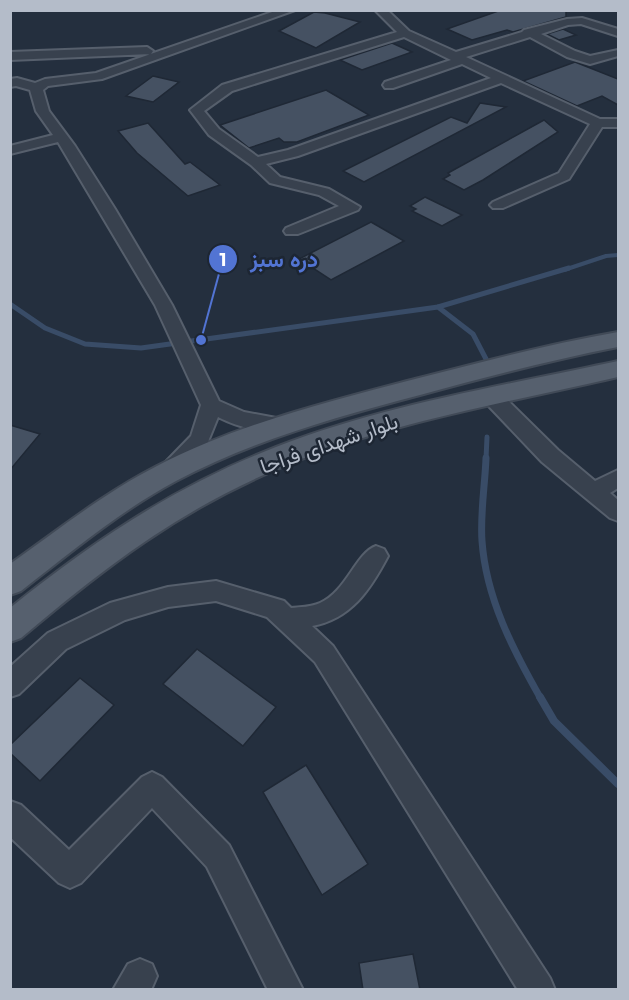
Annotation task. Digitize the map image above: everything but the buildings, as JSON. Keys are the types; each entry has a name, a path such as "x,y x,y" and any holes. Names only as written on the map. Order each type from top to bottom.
{"main road":[{"name":"بلوار شهدای فراجا","path":"10,582 107,510 165,473 238,439 280,425 508,364 618,340"},
{"name":"بلوار شهدای فراجا","path":"10,628 76,573 142,528 212,488 302,448 400,419 618,369"}],"street":[{"path":"10,83 16,82 36,88 45,83 98,76 290,10"},
{"path":"380,10 405,33 598,123 618,123"},
{"path":"389,85 528,32 544,30 567,22 582,21 618,33"},
{"path":"528,32 571,54 590,60 615,53"},
{"path":"292,231 351,207 324,192 275,180 256,162 214,132 197,110 227,88 405,33"},
{"path":"10,56 169,50"},
{"path":"256,162 293,153 502,78"},
{"path":"36,88 35,100 148,274 211,405 200,439 165,473"},
{"path":"498,205 564,176 598,123"},
{"path":"10,150 61,137"},
{"path":"492,398 550,456 618,512"},
{"path":"211,405 240,419 280,425"},
{"path":"594,492 618,478"},
{"path":"286,620 326,613 353,592 376,556"},
{"path":"10,685 57,641 119,611 168,597 216,591 275,609 324,654 538,990"},
{"path":"10,816 70,872 152,787 218,856 286,990"}],"waterway":[{"path":"564,270 606,256 618,255"},
{"path":"438,307 569,268"},
{"path":"10,304 45,328 85,344 141,348 438,307"},
{"path":"438,307 473,334 486,359"},
{"path":"486,459 487,437"},
{"path":"486,458 482,541 489,583 502,623 541,699"},
{"path":"540,697 554,721 618,784"}],"place":[{"name":"دره سبز","path":"201,340"}]}
